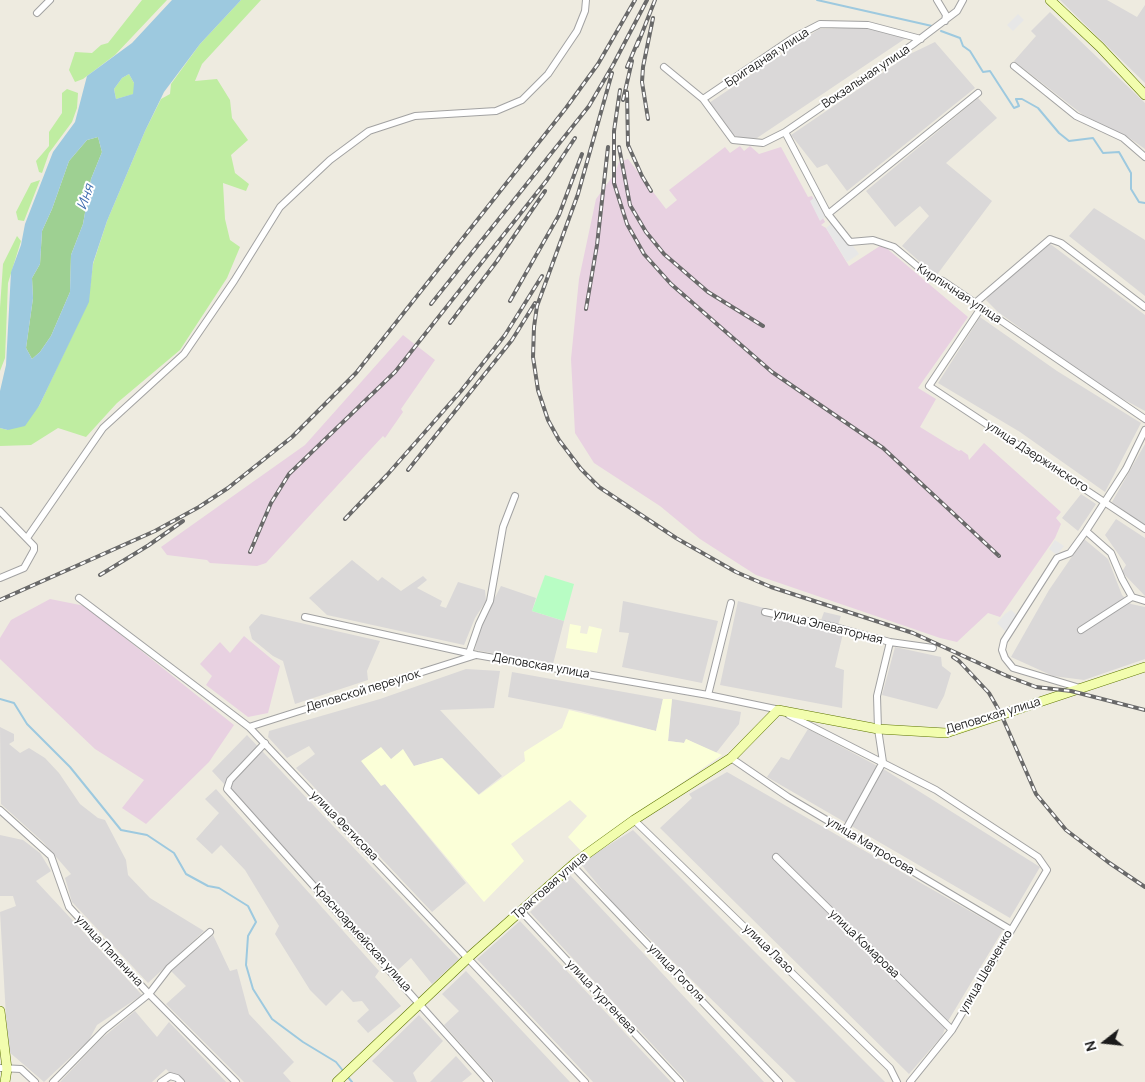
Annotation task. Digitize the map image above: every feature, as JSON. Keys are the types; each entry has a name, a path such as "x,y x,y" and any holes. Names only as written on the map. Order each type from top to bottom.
{"street":[{"path":"37,13 50,0"},
{"path":"27,538 103,428 184,354 234,281 280,207 330,160 369,131 415,116 496,111 522,100 548,74 577,31 585,11 586,0"},
{"path":"937,0 946,15 945,21"},
{"name":"Вокзальная улица","path":"664,67 703,99 733,140 763,143 785,132 921,39 957,11 963,0"},
{"path":"1050,0 1100,47 1145,95"},
{"name":"Бригадная улица","path":"703,99 793,38 820,24 868,25 921,39"},
{"path":"1014,66 1076,116 1123,138 1145,156"},
{"path":"828,214 978,93"},
{"name":"Кирпичная улица","path":"785,132 828,214 850,242 873,240 886,242 920,270 943,281 974,304 1145,419"},
{"path":"974,304 1050,239 1061,243 1145,307"},
{"name":"улица Дзержинского","path":"980,308 928,386 1145,529"},
{"path":"1080,688 1013,668 1005,658 1002,650 1004,641 1058,558 1070,553 1086,531 1126,469 1145,430"},
{"path":"469,653 479,624 490,601 503,526 515,496"},
{"path":"0,511 34,546 34,550 24,568 0,578"},
{"path":"0,519 20,530"},
{"path":"1086,531 1111,553 1132,597 1145,601"},
{"path":"1081,630 1132,597"},
{"name":"улица Фетисова","path":"79,598 249,727 469,957 585,1082"},
{"path":"708,695 731,603"},
{"name":"улица Элеваторная","path":"766,612 835,626 890,642 933,648"},
{"name":"Деповская улица","path":"305,618 478,655 708,695 878,729 946,732 1145,667"},
{"path":"845,831 883,762 878,729 877,696 890,642"},
{"name":"Деповской переулок","path":"249,727 478,655"},
{"name":"Деповская улица","path":"778,710 936,790 1038,857"},
{"name":"Трактовая улица","path":"337,1082 469,957 572,865 634,820 731,758 778,710"},
{"name":"Красноармейская улица","path":"265,743 230,780 227,789 489,1082"},
{"name":"улица Матросова","path":"731,758 788,797 1011,930"},
{"name":"улица Папанина","path":"0,810 51,856 69,907 149,994 236,1082"},
{"name":"улица Лазо","path":"634,820 890,1068 897,1082"},
{"name":"улица Комарова","path":"776,857 952,1030"},
{"name":"улица Шевченко","path":"910,1082 952,1030 1047,870 1038,857"},
{"name":"улица Гоголя","path":"572,865 779,1082"},
{"name":"улица Тургенева","path":"522,911 680,1082"},
{"path":"53,1082 104,1030 149,994 169,968 210,932"},
{"path":"0,1011 4,1082"},
{"path":"4,1068 22,1069 35,1082"},
{"path":"161,1082 170,1076 177,1078 181,1082"}],"shaded area":[{"path":"1060,0 1107,0 1137,17 1145,5 1145,83"},
{"path":"1050,12 1145,103 1145,149 1128,137 1083,115 1014,61 1036,36 1031,31"},
{"path":"1018,14 1024,20 1013,31 1007,25"},
{"path":"867,27 906,38 757,138 743,139 733,135 709,103 819,29"},
{"path":"935,42 975,88 847,191 827,164 817,168 791,135 910,54"},
{"path":"978,98 997,118 946,163 992,201 936,276 902,246 929,216 920,206 895,227 866,191"},
{"path":"740,146 744,151 750,146 759,154 781,147 808,197 812,196 825,222 821,225 826,228 849,266 880,246 884,246 968,317 918,388 936,399 920,427 959,451 961,450 968,455 969,460 984,443 1061,512 1056,518 1061,524 1055,538 1000,617 988,613 957,642 940,638 756,575 700,539 660,506 594,463 575,433 571,359 579,279 596,199 615,173 619,162 628,159 666,209 677,200 669,190 725,147 730,153"},
{"path":"815,197 825,217 820,221 810,201"},
{"path":"1094,208 1145,240 1145,296 1069,236"},
{"path":"831,224 849,246 853,246 859,254 847,262 826,228"},
{"path":"1049,243 1145,315 1145,411 1108,391 998,312 986,300 992,292"},
{"path":"980,317 1057,371 1141,423 1105,492 1020,432 938,383"},
{"path":"403,335 435,360 401,409 403,412 385,438 383,436 266,563 257,566 210,563 207,560 167,555 161,547 305,445"},
{"path":"1145,444 1145,526 1112,502"},
{"path":"1081,494 1096,504 1078,531 1062,518"},
{"path":"1116,519 1145,538 1145,596 1122,572 1126,565 1105,535"},
{"path":"1084,539 1108,559 1122,595 1131,604 1145,607 1145,659 1084,680 1053,676 1011,657 1049,590"},
{"path":"1055,540 1064,546 1057,555 1049,549"},
{"path":"352,560 378,581 382,577 401,591 423,576 427,580 417,588 442,601 440,606 446,608 458,582 485,590 486,601 475,618 464,645 327,615 309,598"},
{"path":"501,586 536,598 532,611 564,621 553,664 475,650 480,626"},
{"path":"50,599 85,606 234,725 209,762 146,824 122,808 144,780 95,749 0,659 0,638 11,620"},
{"path":"623,601 718,621 702,683 622,667 629,633 619,632"},
{"path":"738,601 820,623 824,612 841,616 838,625 844,629 835,667 844,670 842,708 720,685"},
{"path":"1011,610 1018,616 1007,633 997,623"},
{"path":"261,614 380,641 367,671 368,680 295,704 283,661 273,656 252,639 249,627"},
{"path":"570,624 581,626 580,633 587,634 589,626 602,629 597,653 566,648"},
{"path":"244,636 280,666 268,713 248,717 206,685 212,676 200,664 220,642 230,653"},
{"path":"895,647 941,657 942,666 951,673 944,696 937,709 882,695"},
{"path":"466,669 500,671 494,708 440,710 502,776 478,795 442,758 414,766 381,786 385,784 466,883 432,912 296,768 315,754 309,746 287,758 268,737 269,731 380,699"},
{"path":"512,672 663,699 656,731 580,711 508,697"},
{"path":"663,699 672,699 668,741 684,743 686,739 722,755 582,852 568,837 587,816 570,800 511,844 524,861 484,902 385,784 381,786 361,761 381,747 391,759 403,749 414,766 442,758 479,795 525,761 524,752 562,728 569,710 656,731"},
{"path":"672,699 741,712 739,724 716,753 686,739 684,743 668,741"},
{"path":"0,727 14,734 14,741 9,744 20,753 29,748 45,758 59,773 80,804 98,818 105,820 126,860 128,875 150,898 204,931 148,983 72,902 65,878 71,874 43,842 1,804"},
{"path":"808,729 885,770 1040,867 1010,918 767,777 781,757 789,760"},
{"path":"247,735 459,959 432,984 411,958 397,971 212,771"},
{"path":"727,772 1003,930 948,1021 942,1036 909,1074 660,828 692,798 689,794"},
{"path":"216,789 379,971 375,977 401,1006 368,1033 357,1021 369,1010 362,1001 353,1002 342,990 326,1006 310,990 275,934 279,926 245,870 221,845 212,854 196,839 219,813 205,799"},
{"path":"633,830 885,1082 796,1082 614,904 580,863"},
{"path":"0,835 23,840 40,853 51,871 36,881 142,995 97,1025 89,1040 44,1082 8,1051 0,912 16,906 13,896 0,896"},
{"path":"570,875 764,1082 687,1082 530,912"},
{"path":"520,921 671,1082 593,1082 477,959"},
{"path":"213,935 230,971 237,969 249,1014 294,1062 283,1073 291,1082 244,1082 166,1004 186,986 171,971"},
{"path":"466,971 570,1082 495,1082 444,1025 459,1011 442,994"},
{"path":"135,1011 157,1037 169,1022 226,1082 179,1082 166,1069 152,1082 60,1082 101,1039"},
{"path":"419,1015 443,1041 413,1073 417,1082 394,1082 372,1061"},
{"path":"456,1056 472,1074 462,1082 430,1082"}],"green space":[{"path":"142,0 167,0 115,55 83,79 75,82 69,70 75,52 92,53 101,45 108,43"},
{"path":"241,0 261,0 202,64 195,81 217,79 230,100 232,118 248,140 231,155 235,173 249,184 246,191 223,183 225,219 230,240 240,247 227,278 180,350 117,403 86,437 58,428 31,445 0,446 0,428 8,430 39,406 88,302 93,264 107,221 145,131 161,99 170,94 171,84 200,44"},
{"path":"129,74 134,83 134,94 116,99 114,89 122,78"},
{"path":"67,89 78,93 77,108 72,122 49,153 42,173 39,172 36,161 49,146 49,132 62,113 62,93"},
{"path":"98,137 102,152 91,179 83,224 71,255 70,292 51,336 40,352 32,359 26,348 33,298 32,278 40,264 42,231 69,161 87,140"},
{"path":"40,180 24,221 18,220 16,212 31,183"},
{"path":"17,236 21,241 8,283 5,358 0,371 0,308 3,264"},
{"path":"545,575 574,584 564,621 532,611"}],"water":[{"path":"172,0 241,0 200,44 164,92 145,131 107,221 93,263 89,302 39,406 25,426 8,430 0,428 0,391 6,365 11,272 21,245 25,224 53,152 75,122 87,76 132,43","holes":["129,74 134,83 133,94 116,99 114,89 122,78","98,137 102,152 91,179 83,224 71,255 70,292 51,336 40,352 32,359 26,348 33,298 32,278 40,264 42,231 69,161 87,140"]}],"waterway":[{"path":"817,0 932,26"},
{"path":"941,31 960,38 963,46 970,51 983,72 990,71 1014,108 1019,106 1016,99 1022,99 1038,108 1059,133 1069,141 1093,138 1103,153 1119,152 1131,173 1131,189 1139,202 1145,203"},
{"path":"0,699 14,703 27,724 70,767 121,830 147,835 174,853 186,874 208,886 219,888 248,906 256,922 248,936 246,965 253,989 272,1019 303,1042 336,1062 344,1072"},
{"path":"347,1076 352,1082"}],"railway":[{"path":"0,600 155,531 199,507 228,488 292,437 356,373 566,108 598,64 635,0"},
{"path":"431,304 589,106 647,0"},
{"path":"637,46 655,0"},
{"path":"648,119 642,82 643,67 653,18"},
{"path":"627,67 639,39"},
{"path":"623,100 632,61"},
{"path":"612,73 578,194 537,306 534,327 533,357 538,390 548,420 559,440 581,469 599,487 676,538 736,572 771,587 913,633 1007,676 1036,687 1071,691 1145,710"},
{"path":"620,90 614,131 614,183 627,224 644,254 671,284 772,372 883,448 999,556"},
{"path":"627,92 628,145 651,191"},
{"path":"250,552 271,503 289,474 395,372 547,180 575,138"},
{"path":"586,309 597,245 608,147"},
{"path":"619,147 630,205 646,232 664,254 708,292 763,326"},
{"path":"510,301 559,215 582,154"},
{"path":"450,323 497,261 545,191"},
{"path":"345,519 387,475 461,391 505,335 542,276"},
{"path":"408,470 512,340 535,303"},
{"path":"100,575 149,545 183,521"},
{"path":"953,657 989,693 1001,714 1036,794 1066,830 1145,887"}],"water label":[{"name":"Иня","path":"86,197"}]}
